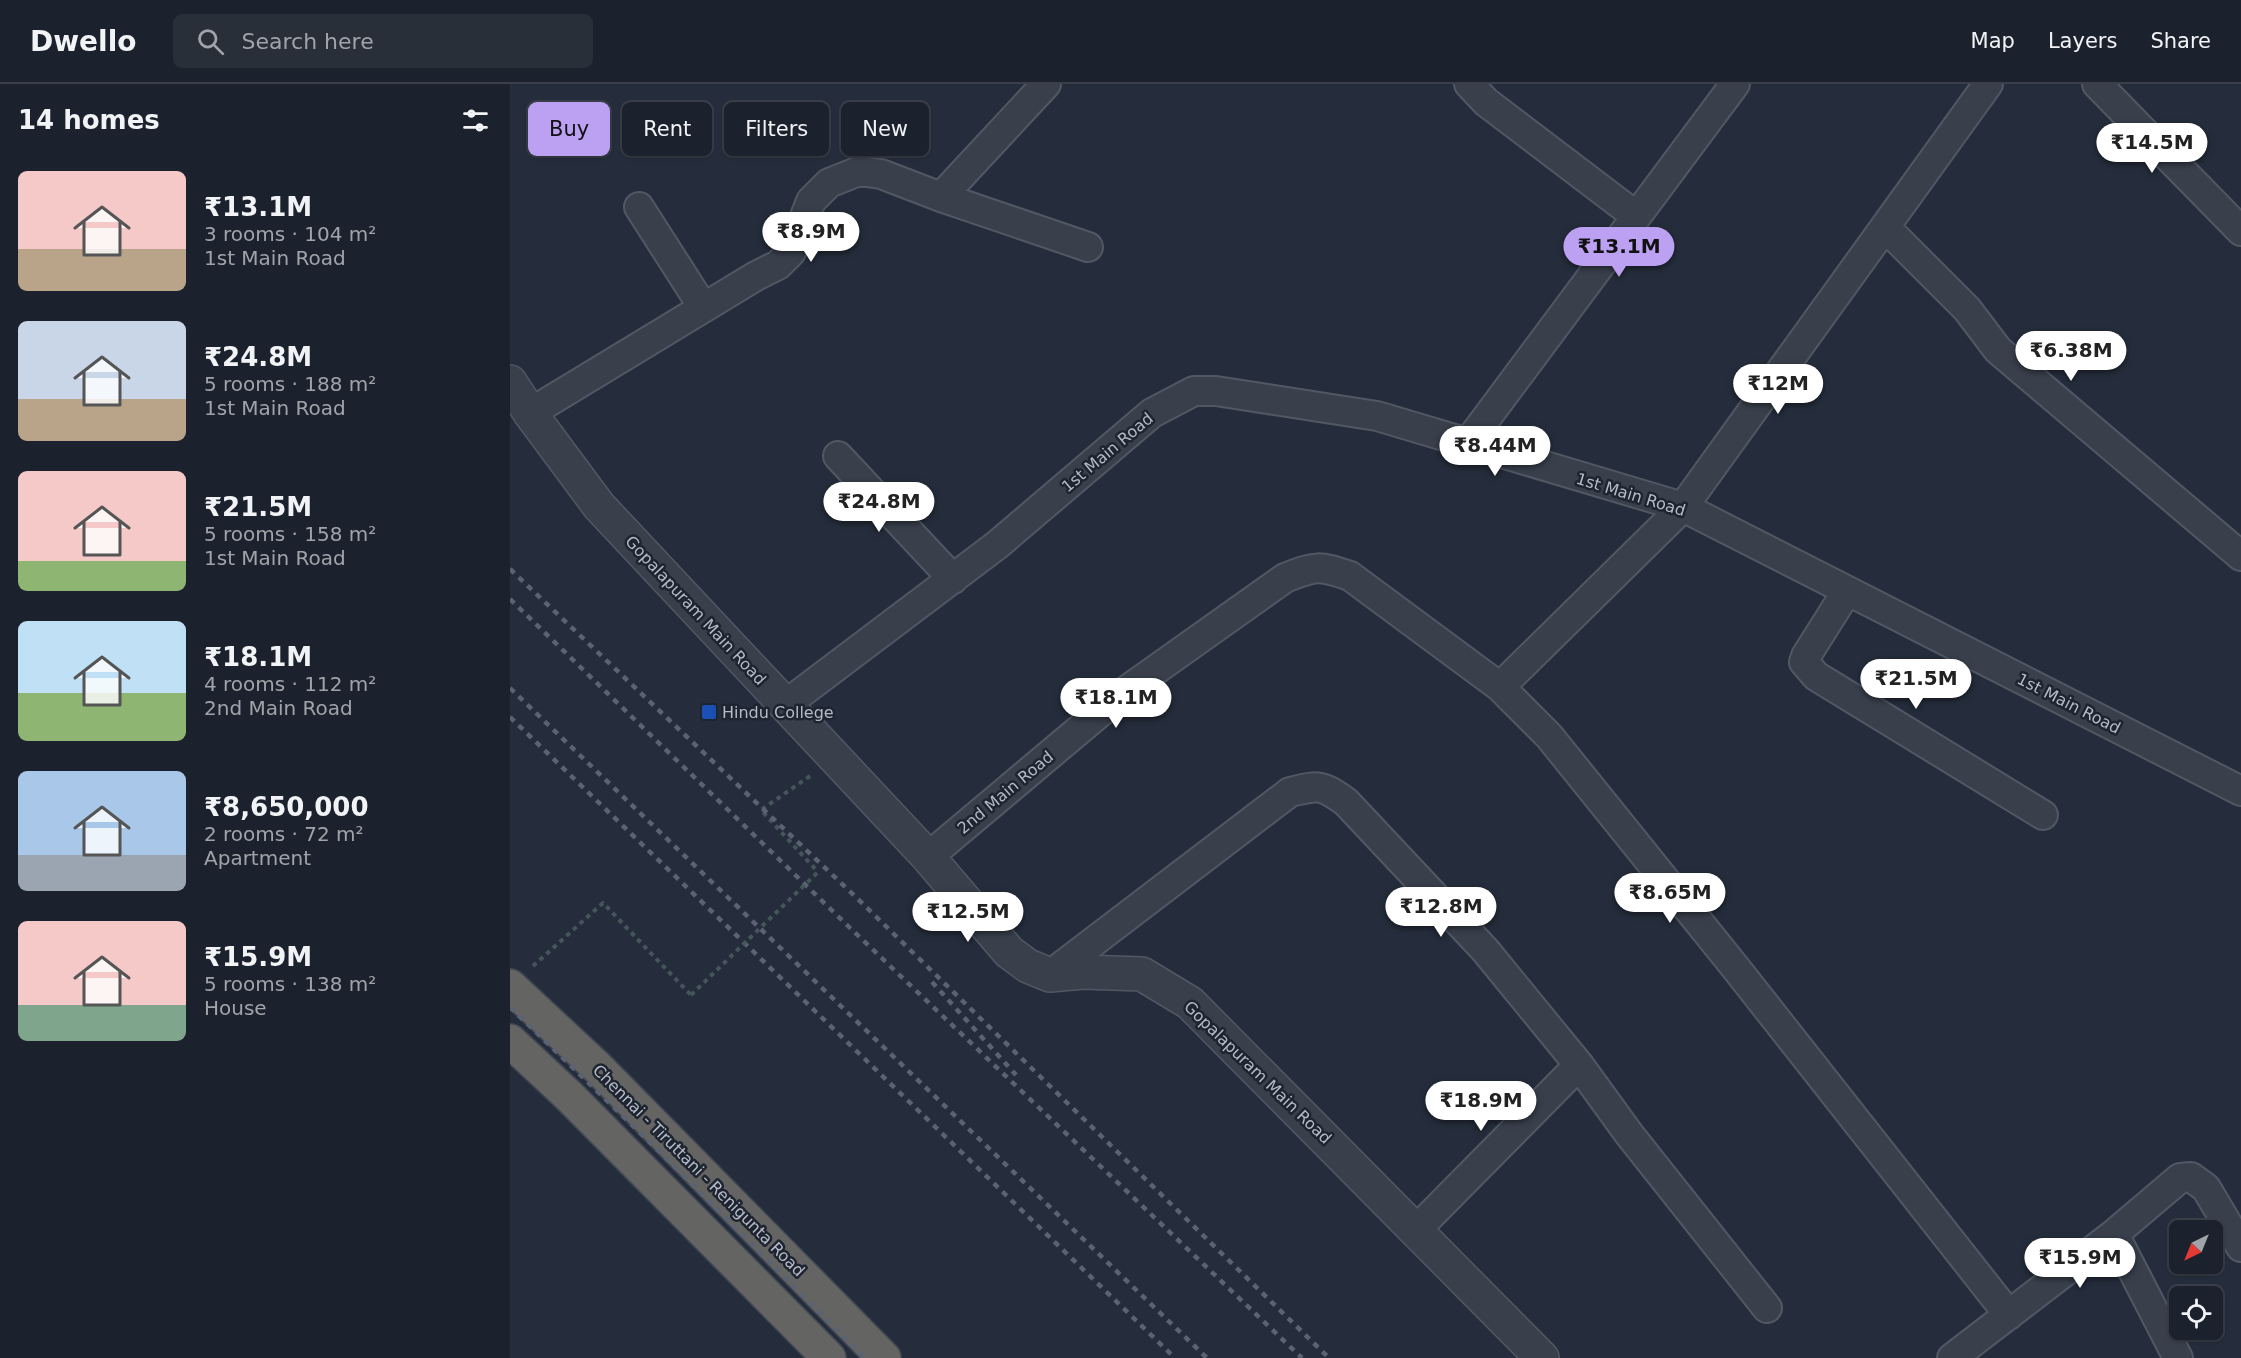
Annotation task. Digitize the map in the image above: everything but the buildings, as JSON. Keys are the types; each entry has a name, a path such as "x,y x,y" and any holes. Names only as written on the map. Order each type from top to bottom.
{"highway":[{"name":"Chennai - Tiruttani - Renigunta Road","path":"510,986 597,1067 884,1358"},
{"path":"510,1041 569,1096 829,1358"}],"street":[{"path":"941,197 1046,84"},
{"path":"1469,84 1486,102 1636,216"},
{"path":"1467,444 1735,84"},
{"path":"1500,687 1683,507 1988,84"},
{"path":"2097,84 2241,231"},
{"path":"530,413 703,307 778,265 791,252 811,201 829,183 859,171 881,174 1088,247"},
{"path":"639,207 703,307"},
{"path":"1885,227 1967,309 1998,350 2241,556"},
{"name":"Gopalapuram Main Road","path":"510,381 530,413 599,506 928,857 1009,952 1029,966 1050,975 1083,972 1142,974 1190,1003 1542,1358"},
{"name":"1st Main Road","path":"785,705 997,544 1152,413 1194,391 1216,391 1377,416 1683,507 2241,790"},
{"path":"838,456 953,579"},
{"name":"2nd Main Road","path":"928,857 1123,693 1285,578 1313,567 1350,576 1500,687 1549,736 1743,976 2008,1315"},
{"path":"1847,591 1806,656 1804,662 1809,669 1816,676 2043,815"},
{"path":"1050,975 1290,792 1316,786 1329,790 1346,802 1485,950 1579,1065 1629,1134 1767,1308"},
{"path":"1416,1230 1579,1065"},
{"path":"1952,1358 2114,1234 2180,1178 2191,1178 2206,1188 2241,1247"},
{"path":"2114,1234 2178,1358"}],"path":[{"path":"510,986 603,903 691,995 818,872 761,810 835,758"}],"railway":[{"path":"510,569 861,902 1329,1358"},
{"path":"510,599 847,925 1302,1358"},
{"path":"510,688 1207,1358"},
{"path":"510,717 1175,1358"},
{"path":"932,982 1016,1075"},
{"path":"510,1007 661,1153 865,1358"}],"place":[{"name":"Hindu College","path":"709,712"}]}
